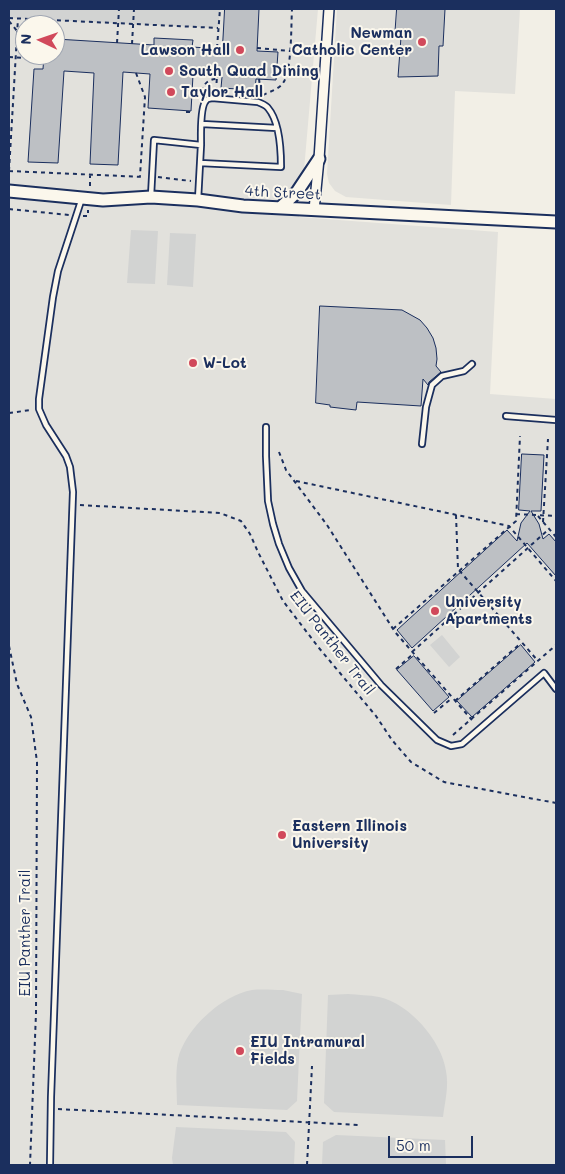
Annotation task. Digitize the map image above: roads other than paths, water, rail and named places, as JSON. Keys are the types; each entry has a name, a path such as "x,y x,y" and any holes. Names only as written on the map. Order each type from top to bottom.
{"street":[{"path":"314,210 329,9"},
{"path":"280,208 300,188 319,159"},
{"name":"4th Street","path":"9,190 103,200 150,197 198,200 243,206 556,222"}],"lane":[{"path":"198,200 202,110 204,103 212,98 258,102 270,109 277,128 281,149 280,167 200,163"},
{"path":"202,124 277,128"},
{"path":"150,197 154,140 201,145"},
{"path":"50,1165 72,492 70,467 66,456 46,425 39,408 39,399 58,271 82,198"},
{"path":"422,444 426,407 432,385 442,376 464,370 472,364"},
{"path":"506,416 556,420"},
{"path":"266,427 268,501 273,524 289,568 302,590 381,685 436,740 451,746 462,744 544,673 556,689"}],"place":[{"name":"Newman Catholic Center","path":"422,42"},
{"name":"Lawson Hall","path":"240,50"},
{"name":"South Quad Dining","path":"169,71"},
{"name":"Taylor Hall","path":"171,92"},
{"name":"W-Lot","path":"193,363"},
{"name":"University Apartments","path":"435,611"},
{"name":"Eastern Illinois University","path":"282,835"},
{"name":"EIU Intramural Fields","path":"240,1051"}]}
